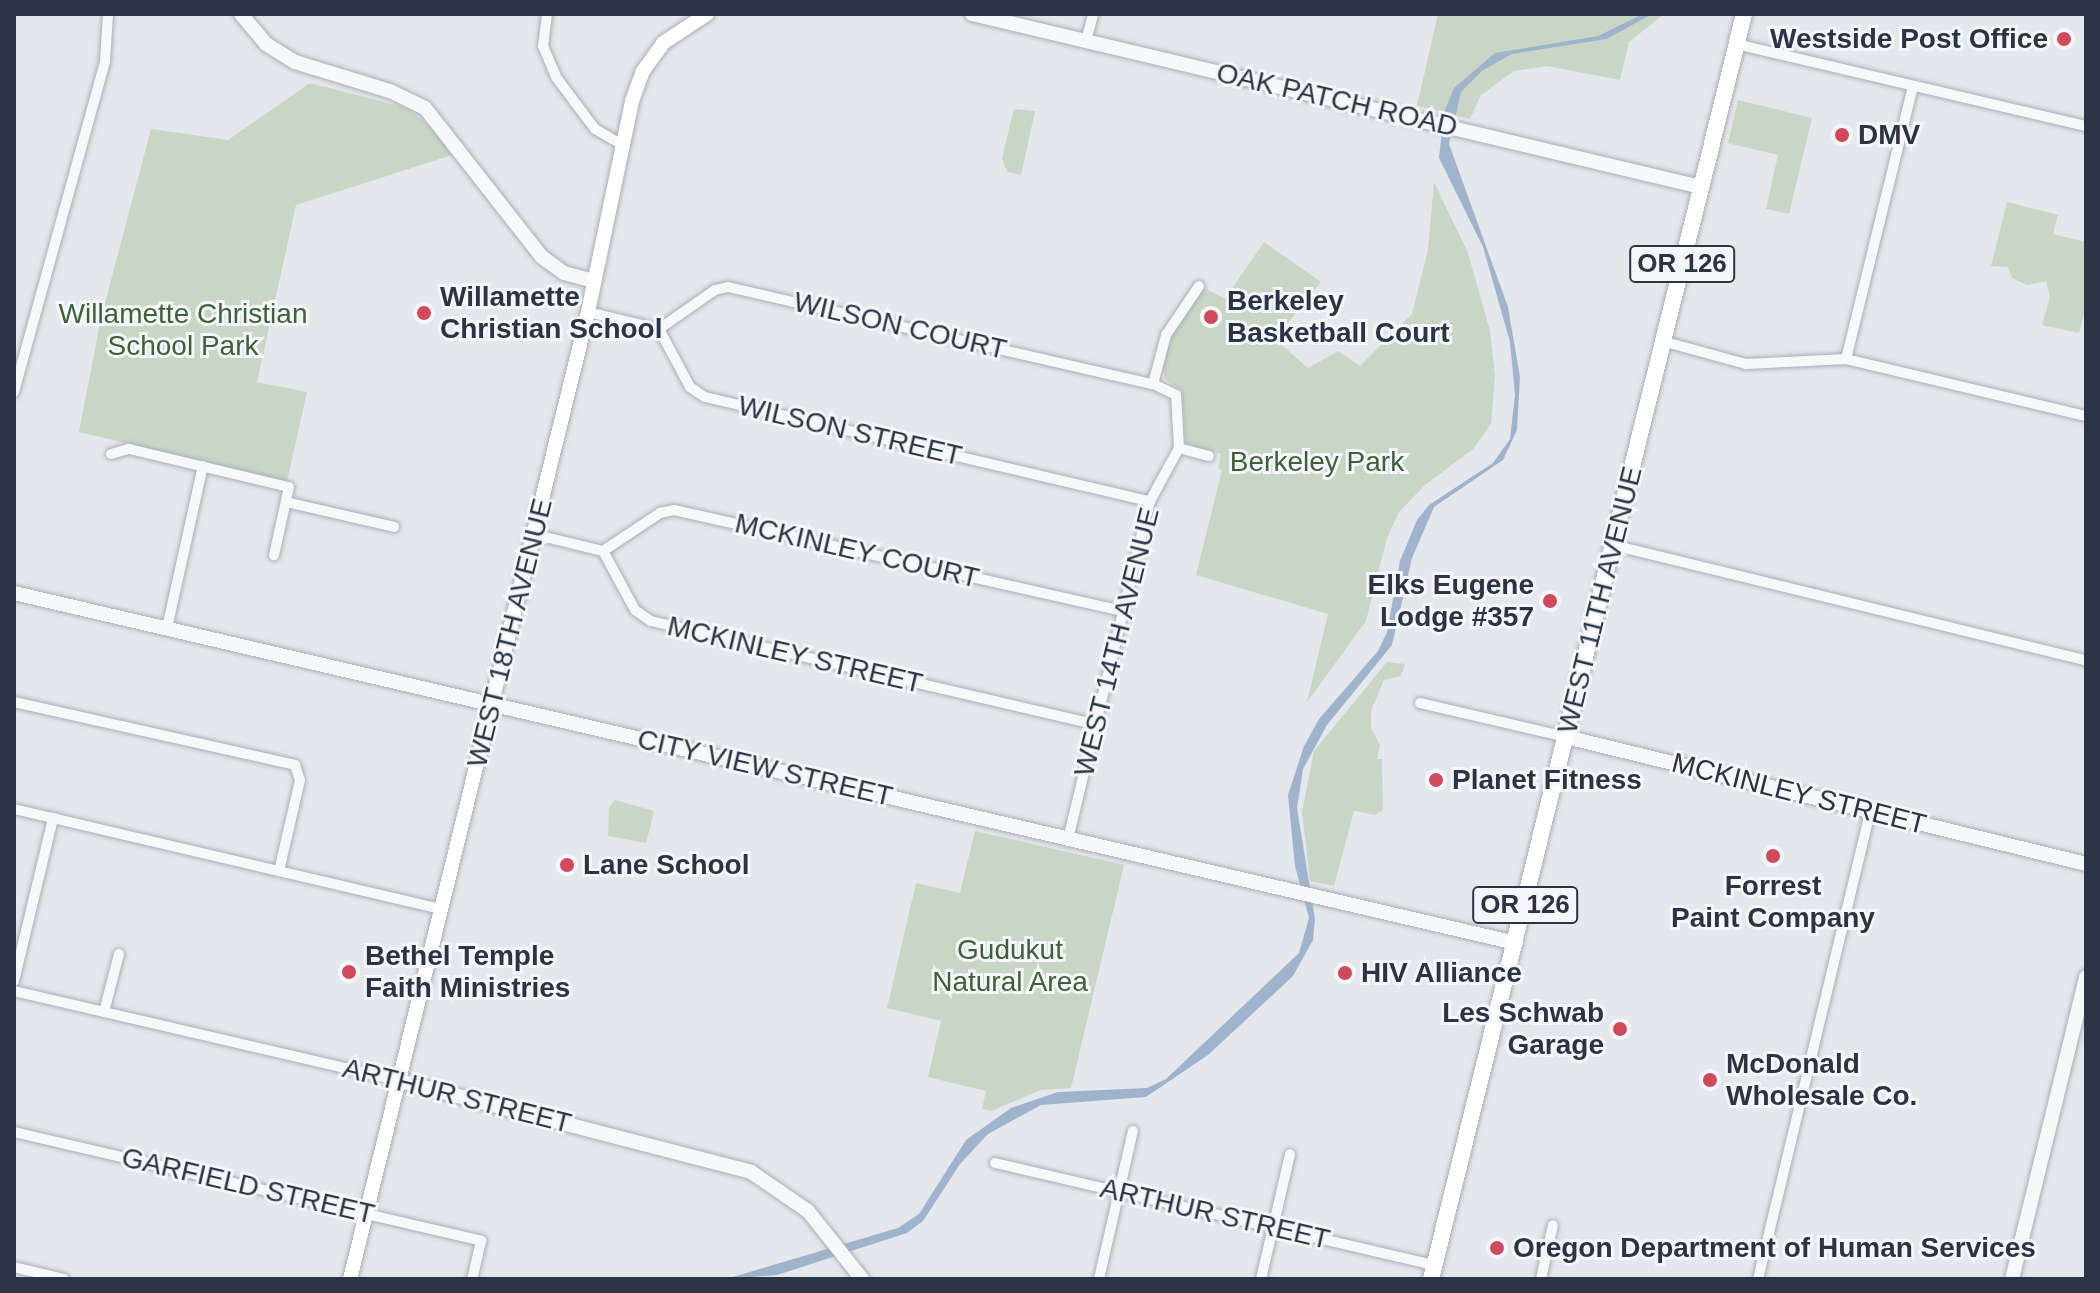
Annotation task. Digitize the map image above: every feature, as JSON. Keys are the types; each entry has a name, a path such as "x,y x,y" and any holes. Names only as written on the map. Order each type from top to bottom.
{"main road":[{"name":"WEST 18TH AVENUE","path":"350,1279 588,312 637,85 653,55 674,34 707,14"},
{"name":"WEST 11TH AVENUE","path":"1432,1272 1744,14"}],"street":[{"path":"14,392 105,61 108,14"},
{"path":"241,14 266,44 295,62 390,91 425,108 542,257 564,273 594,281"},
{"path":"547,14 543,46 556,77 595,129 623,145"},
{"name":"OAK PATCH ROAD","path":"972,14 1701,187"},
{"path":"1086,41 1093,14"},
{"path":"1736,44 2086,126"},
{"path":"1846,359 1913,87"},
{"path":"1199,286 1166,335 1153,384 1176,395 1179,448 1209,456"},
{"name":"WILSON COURT","path":"659,329 715,290 728,287 1153,384"},
{"path":"588,312 659,329"},
{"name":"WILSON STREET","path":"659,329 690,387 705,397 1150,501"},
{"path":"1662,341 1746,364 1846,359 2086,416"},
{"name":"WEST 14TH AVENUE","path":"1068,839 1150,501 1179,448"},
{"path":"111,454 129,449 289,487 274,555"},
{"path":"167,628 203,466"},
{"path":"286,502 394,527"},
{"name":"MCKINLEY COURT","path":"603,551 660,513 674,510 1121,611"},
{"path":"533,534 603,551"},
{"path":"1613,545 2086,660"},
{"name":"MCKINLEY STREET","path":"603,551 635,610 651,621 1095,724"},
{"name":"CITY VIEW STREET","path":"14,593 1516,943"},
{"path":"14,702 290,763 300,769 279,871"},
{"name":"MCKINLEY STREET","path":"1420,703 2086,864"},
{"path":"14,809 442,909"},
{"path":"1758,1279 1870,812"},
{"path":"14,981 53,818"},
{"path":"104,1012 119,954"},
{"path":"2012,1279 2086,977"},
{"name":"ARTHUR STREET","path":"14,991 400,1081 751,1172 778,1187 819,1223 861,1277"},
{"path":"1099,1279 1133,1131"},
{"name":"GARFIELD STREET","path":"14,1132 481,1241 472,1279"},
{"path":"1261,1279 1290,1154"},
{"name":"ARTHUR STREET","path":"995,1163 1273,1227 1432,1272"},
{"path":"1541,1279 1553,1225"},
{"path":"14,1267 64,1279"}],"green space":[{"path":"1438,14 1664,14 1629,42 1620,80 1547,66 1514,71 1481,95 1470,119 1417,106"},
{"name":"Willamette Christian School Park","path":"310,83 407,108 432,128 452,155 296,205 257,382 307,392 287,481 79,432 101,318 151,129 228,140"},
{"path":"1738,100 1812,118 1789,214 1766,209 1778,155 1728,143"},
{"path":"1014,109 1035,111 1021,175 1007,172 1002,158"},
{"name":"Berkeley Park","path":"1434,182 1468,253 1490,331 1495,376 1491,424 1473,449 1425,485 1399,512 1387,538 1366,621 1307,702 1328,614 1196,575 1222,470 1218,468 1221,454 1186,443 1182,391 1165,379 1163,367 1172,333 1203,287 1225,299 1264,242 1321,282 1275,339 1308,368 1338,351 1360,366 1412,314 1428,250"},
{"path":"2007,202 2058,215 2053,234 2086,242 2086,306 2079,333 2042,325 2050,297 2046,281 2027,285 2012,278 2008,267 1991,266"},
{"path":"1387,662 1405,664 1401,676 1384,680 1371,711 1371,728 1380,745 1377,759 1382,759 1383,810 1375,815 1354,811 1334,886 1310,881 1302,812 1314,751"},
{"path":"615,800 654,811 646,843 608,836 609,807"},
{"name":"Gudukut Natural Area","path":"975,831 1124,865 1071,1088 1040,1090 992,1111 982,1109 986,1091 928,1077 941,1021 887,1008 916,883 960,893"}],"water":[{"path":"1643,14 1652,14 1607,39 1512,54 1483,70 1461,92 1449,144 1508,307 1520,377 1517,430 1503,460 1434,507 1412,558 1392,645 1327,725 1303,769 1297,808 1315,919 1313,940 1293,976 1208,1055 1146,1097 1041,1105 988,1134 960,1164 923,1221 907,1233 777,1275 726,1279 898,1228 919,1214 966,1140 1011,1108 1058,1092 1147,1088 1166,1079 1299,953 1309,918 1295,866 1288,795 1304,746 1319,719 1378,651 1387,632 1400,561 1417,520 1429,505 1493,463 1510,439 1515,395 1510,342 1483,247 1439,158 1444,112 1454,88 1495,53 1598,36"}],"place":[{"name":"Westside Post Office","path":"2064,39"},
{"name":"DMV","path":"1842,135"},
{"name":"Willamette Christian School","path":"424,313"},
{"name":"Berkeley Basketball Court","path":"1211,317"},
{"name":"Elks Eugene Lodge #357","path":"1550,601"},
{"name":"Planet Fitness","path":"1436,780"},
{"name":"Forrest Paint Company","path":"1773,856"},
{"name":"Lane School","path":"567,865"},
{"name":"Bethel Temple Faith Ministries","path":"349,972"},
{"name":"HIV Alliance","path":"1345,973"},
{"name":"Les Schwab Garage","path":"1620,1029"},
{"name":"McDonald Wholesale Co.","path":"1710,1080"},
{"name":"Oregon Department of Human Services","path":"1497,1248"}]}
